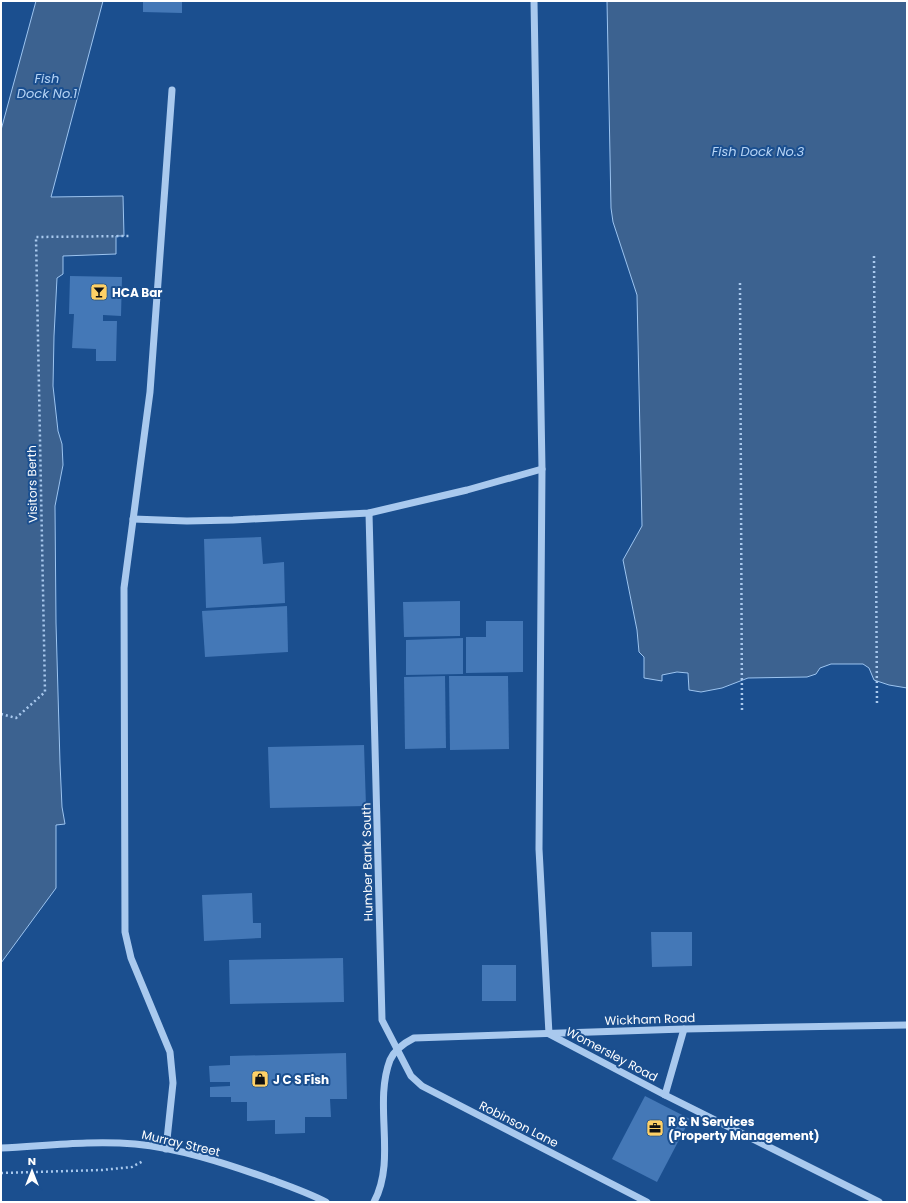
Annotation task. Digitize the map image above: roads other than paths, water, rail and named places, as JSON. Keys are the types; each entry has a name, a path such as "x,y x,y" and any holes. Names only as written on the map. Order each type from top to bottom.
{"street":[{"path":"534,1 542,468 539,849 549,1034"},
{"path":"166,1149 173,1083 170,1052 131,958 125,932 124,588 150,392 172,90"},
{"path":"133,519 187,521 234,520 369,513 467,490 542,468"},
{"name":"Humber Bank South","path":"369,513 382,1020 397,1049"},
{"name":"Wickham Road","path":"397,1049 414,1038 684,1029 907,1025"},
{"name":"Womersley Road","path":"665,1095 684,1029"},
{"name":"Womersley Road","path":"549,1034 704,1115 879,1202"},
{"path":"374,1202 379,1193 383,1173 385,1090 390,1060 397,1049"},
{"name":"Robinson Lane","path":"397,1049 411,1076 422,1086 647,1202"},
{"name":"Murray Street","path":"1,1148 105,1143 134,1144 166,1149 248,1171 288,1185 326,1202"}],"water":[{"name":"Fish Dock No.1","path":"36,1 103,1 51,197 123,196 124,236 116,236 116,254 63,256 63,274 57,278 53,386 58,431 62,444 63,465 55,506 56,623 60,763 62,807 65,824 56,825 56,888 1,963 1,130"},
{"name":"Fish Dock No.3","path":"607,1 907,1 907,688 889,685 874,680 869,668 863,664 831,664 820,668 816,674 807,677 748,678 722,688 701,692 689,690 688,673 677,672 662,675 662,681 644,678 644,657 639,652 637,630 623,560 642,526 637,295 613,222 611,208"}],"place":[{"name":"HCA Bar","path":"99,292"},
{"name":"J C S Fish","path":"260,1079"},
{"name":"R & N Services (Property Management)","path":"655,1128"}]}
